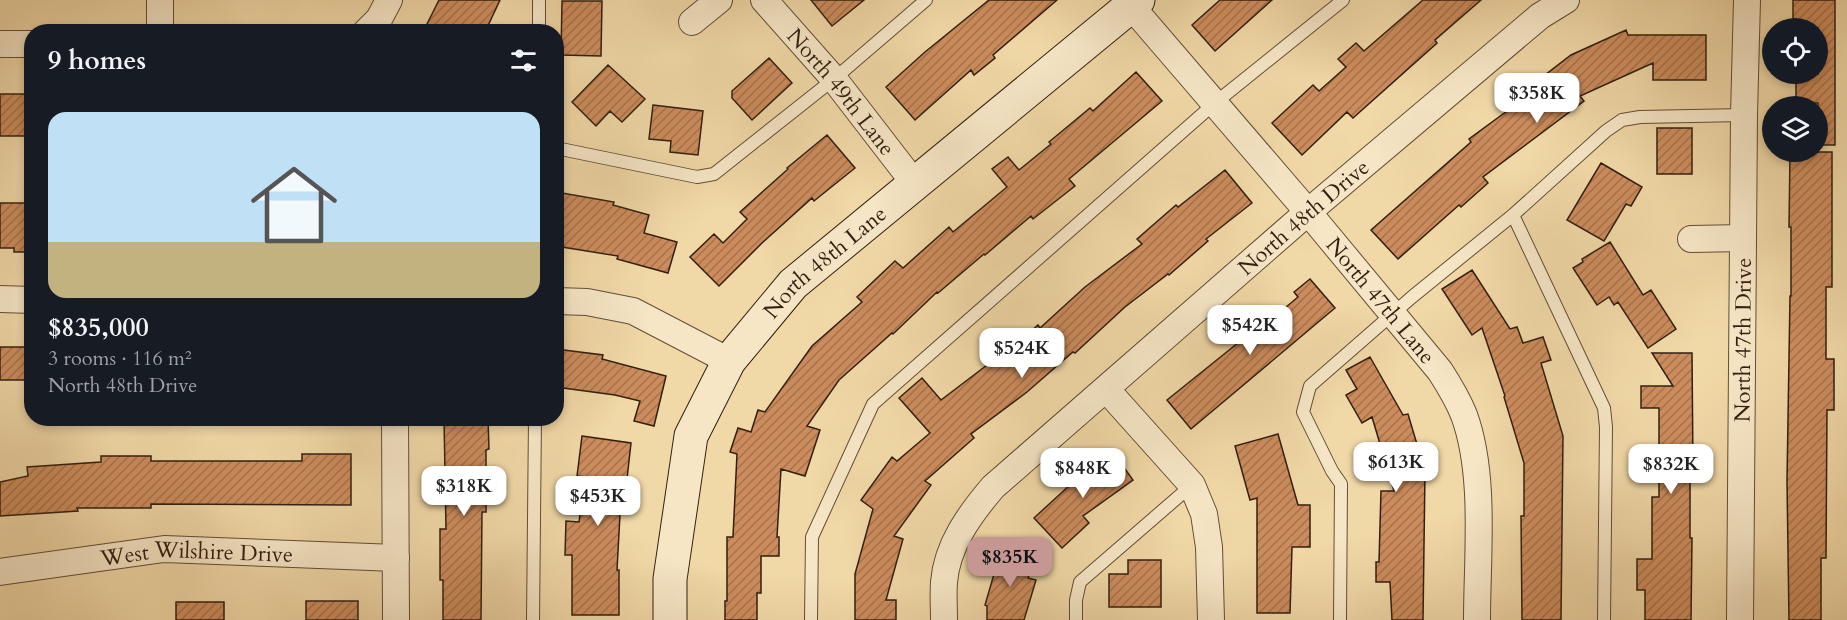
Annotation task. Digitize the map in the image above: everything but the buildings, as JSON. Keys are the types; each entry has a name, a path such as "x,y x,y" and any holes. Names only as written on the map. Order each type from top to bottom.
{"street":[{"path":"160,0 160,24"},
{"path":"692,22 718,0"},
{"name":"North 49th Lane","path":"764,0 834,79 915,184"},
{"name":"North 48th Drive","path":"944,620 944,580 955,541 975,508 993,487 1308,212 1540,16 1566,0"},
{"name":"North 47th Drive","path":"1740,620 1747,0"},
{"name":"North 47th Lane","path":"1134,3 1440,371 1464,416 1476,466 1478,494 1477,620"},
{"name":"North 48th Lane","path":"670,620 670,579 691,436 729,361 793,284 1134,3"},
{"path":"0,44 24,44"},
{"name":"North 47th Drive","path":"1690,238 1743,238"},
{"path":"0,299 24,300"},
{"path":"564,301 587,302 633,311 729,361"},
{"path":"1106,389 1192,485 1204,514 1209,547 1211,620"},
{"path":"395,426 396,620"},
{"name":"West Wilshire Drive","path":"0,572 164,549 396,558"}],"lane":[{"path":"539,0 539,24"},
{"path":"564,150 697,177 714,174 834,79 926,0"},
{"path":"811,620 812,537 873,404 1215,103 1343,0"},
{"path":"1340,620 1341,484 1332,471 1303,412 1310,386 1514,215 1606,131 1622,120 1640,117 1744,115"},
{"path":"1514,215 1604,408 1606,427 1604,620"},
{"path":"533,620 535,426"},
{"path":"1076,620 1080,582 1192,485"}]}
